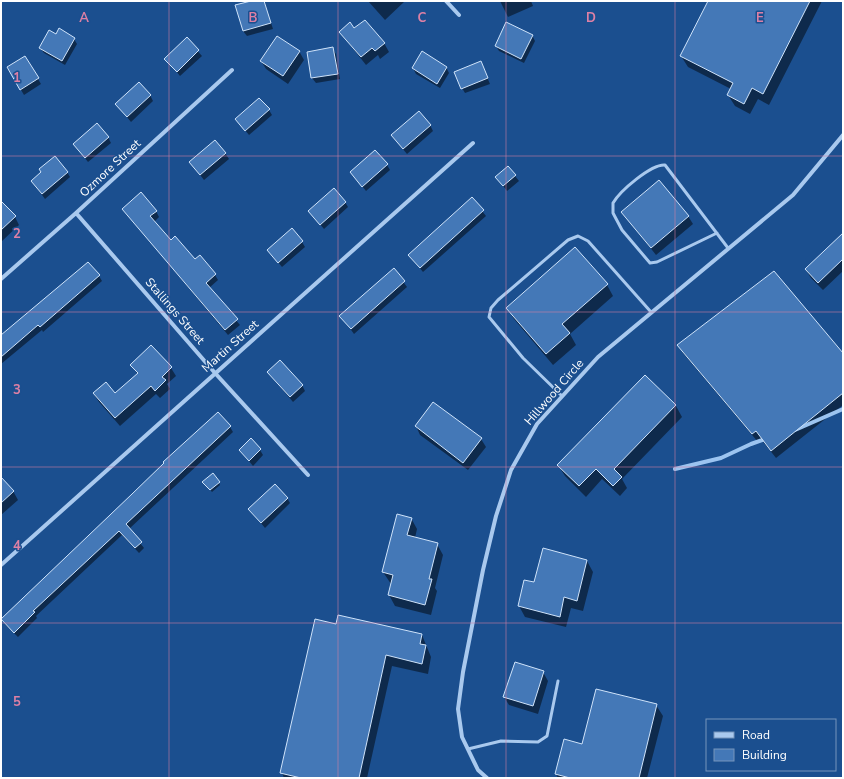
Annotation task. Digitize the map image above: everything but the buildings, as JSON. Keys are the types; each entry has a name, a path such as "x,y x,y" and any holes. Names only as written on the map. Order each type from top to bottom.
{"street":[{"path":"446,1 459,15"},
{"name":"Ozmore Street","path":"1,279 76,213 232,70"},
{"name":"Hillwood Circle","path":"487,778 478,770 462,737 458,709 471,629 496,516 515,464 537,424 598,357 793,194 843,135"},
{"name":"Martin Street","path":"1,565 473,143"},
{"name":"Stallings Street","path":"76,213 215,373 308,475"}],"lane":[{"path":"717,233 657,262 650,263 622,230 612,212 613,203 617,196 631,184 659,165 665,165 717,233 728,248"},
{"path":"562,396 523,358 489,317 490,308 498,300 568,240 578,236 588,241 651,312"},
{"path":"468,749 501,741 538,742 547,736 558,681"}],"waterway":[{"path":"795,430 843,409"},
{"path":"675,469 721,458 768,438"}]}
